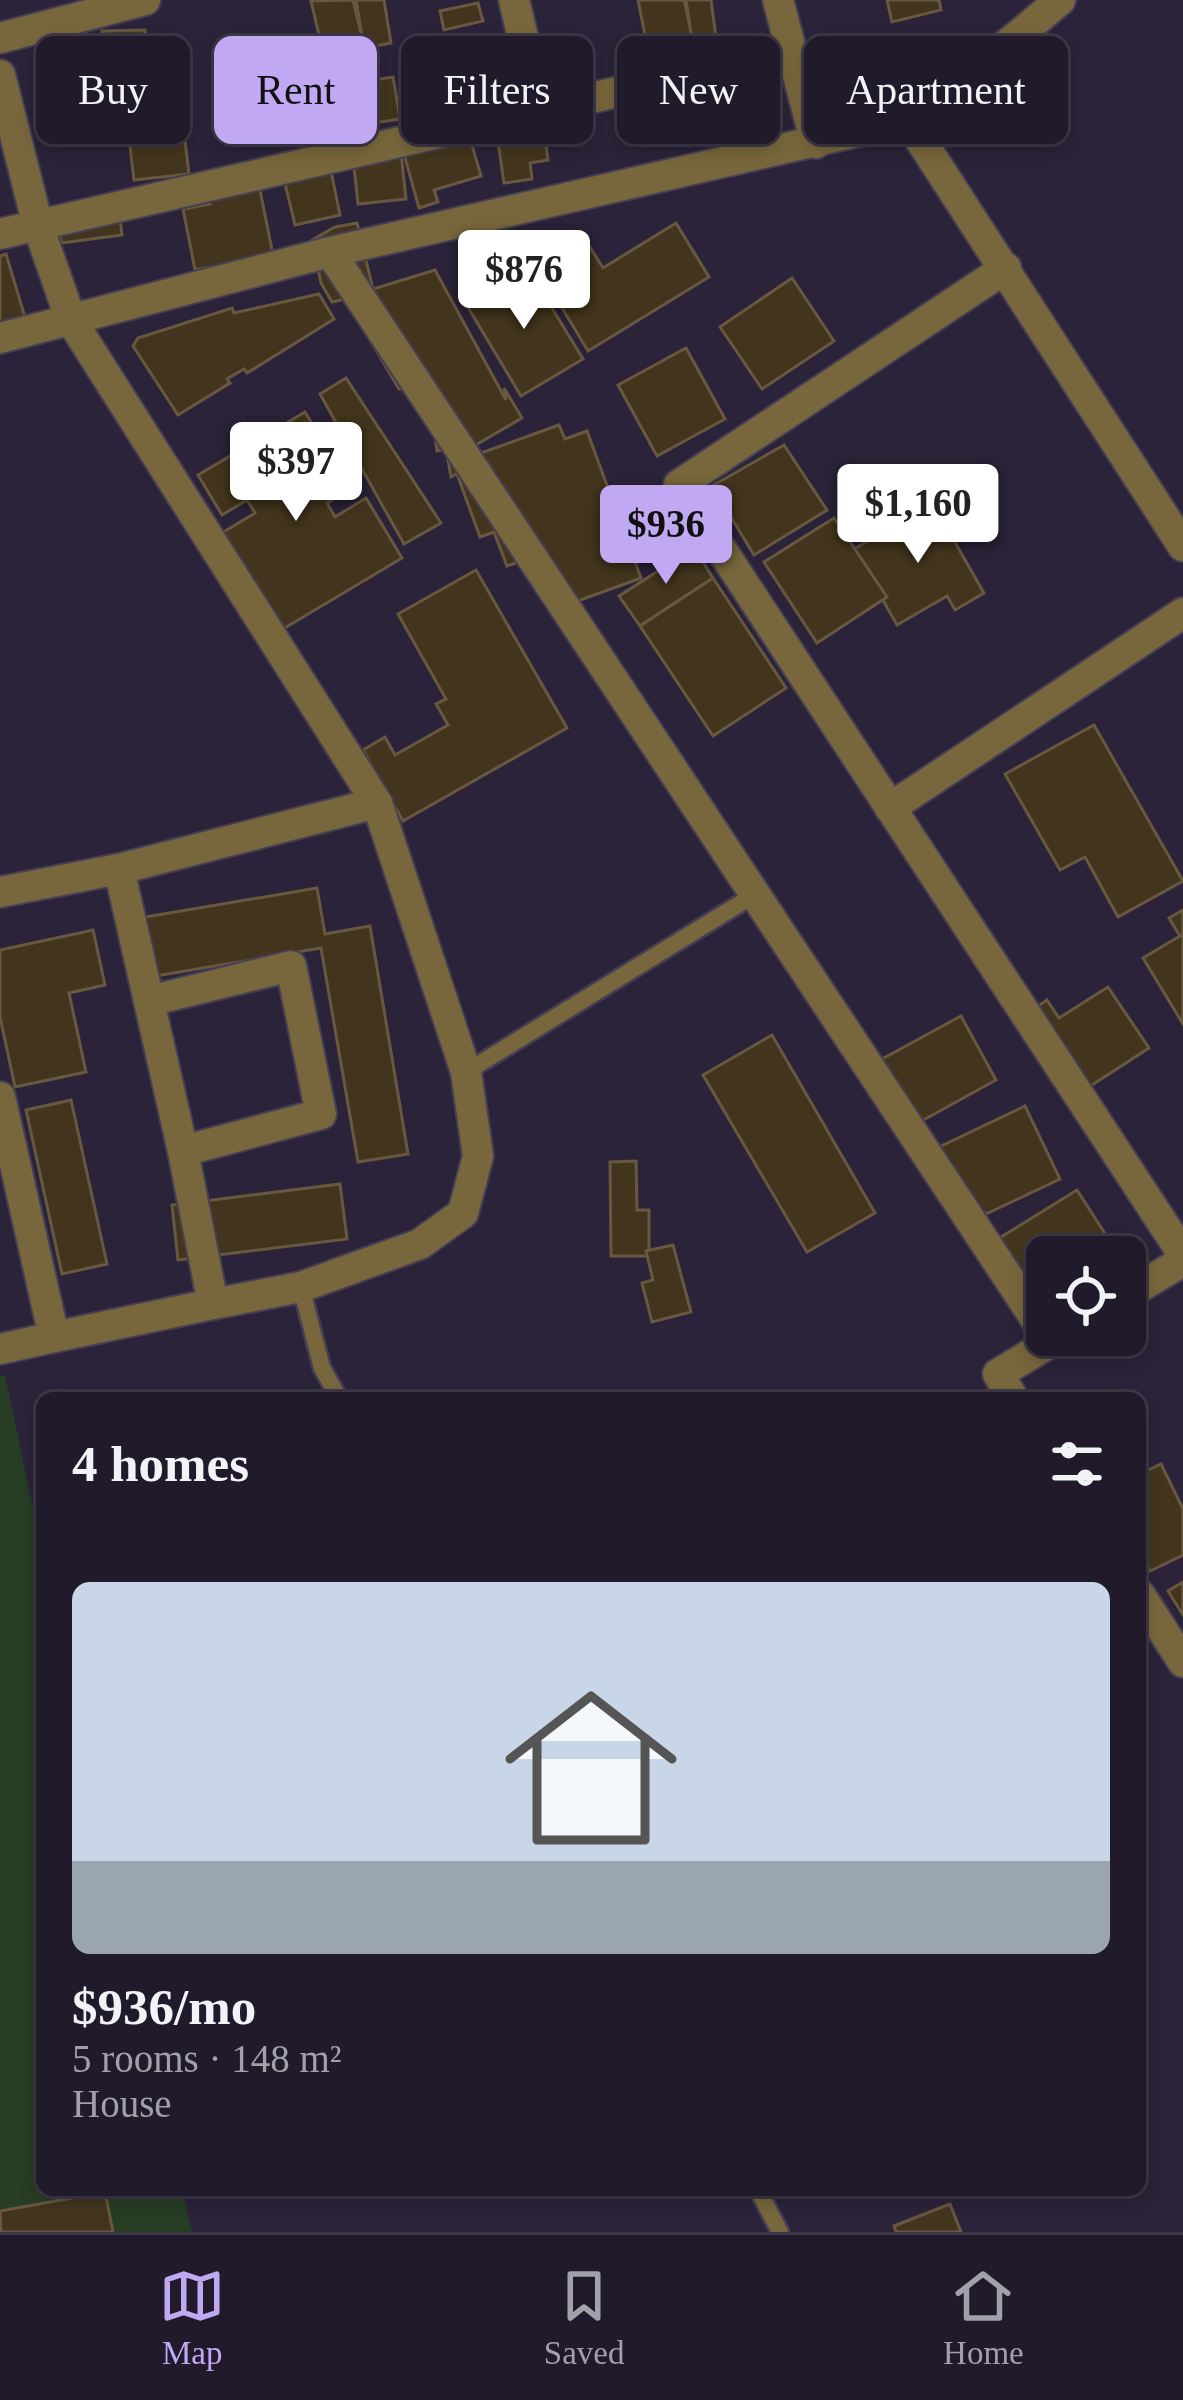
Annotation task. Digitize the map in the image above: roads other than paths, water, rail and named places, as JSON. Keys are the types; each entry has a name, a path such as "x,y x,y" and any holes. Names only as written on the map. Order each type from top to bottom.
{"street":[{"path":"0,38 57,12 145,0"},
{"path":"514,0 523,36"},
{"path":"778,0 804,101"},
{"path":"1018,36 1060,0"},
{"path":"593,98 790,52"},
{"path":"0,75 38,226 71,320 376,803 466,1072 478,1156 463,1213 420,1244 301,1287 0,1348"},
{"path":"0,234 401,142"},
{"path":"0,338 330,252 812,144"},
{"path":"924,144 1183,546"},
{"path":"330,252 754,895 1026,1294"},
{"path":"1006,268 679,485 1183,1257 1146,1282"},
{"path":"890,808 1183,614"},
{"path":"0,892 119,869 376,803"},
{"path":"119,869 213,1304"},
{"path":"149,1001 291,966 321,1114 183,1151"},
{"path":"0,1096 54,1336"},
{"path":"1009,1392 998,1374 1027,1356"},
{"path":"1146,1604 1183,1662"}],"lane":[{"path":"466,1072 754,895"},
{"path":"301,1287 322,1368 336,1392"},
{"path":"761,2196 779,2232"}]}
